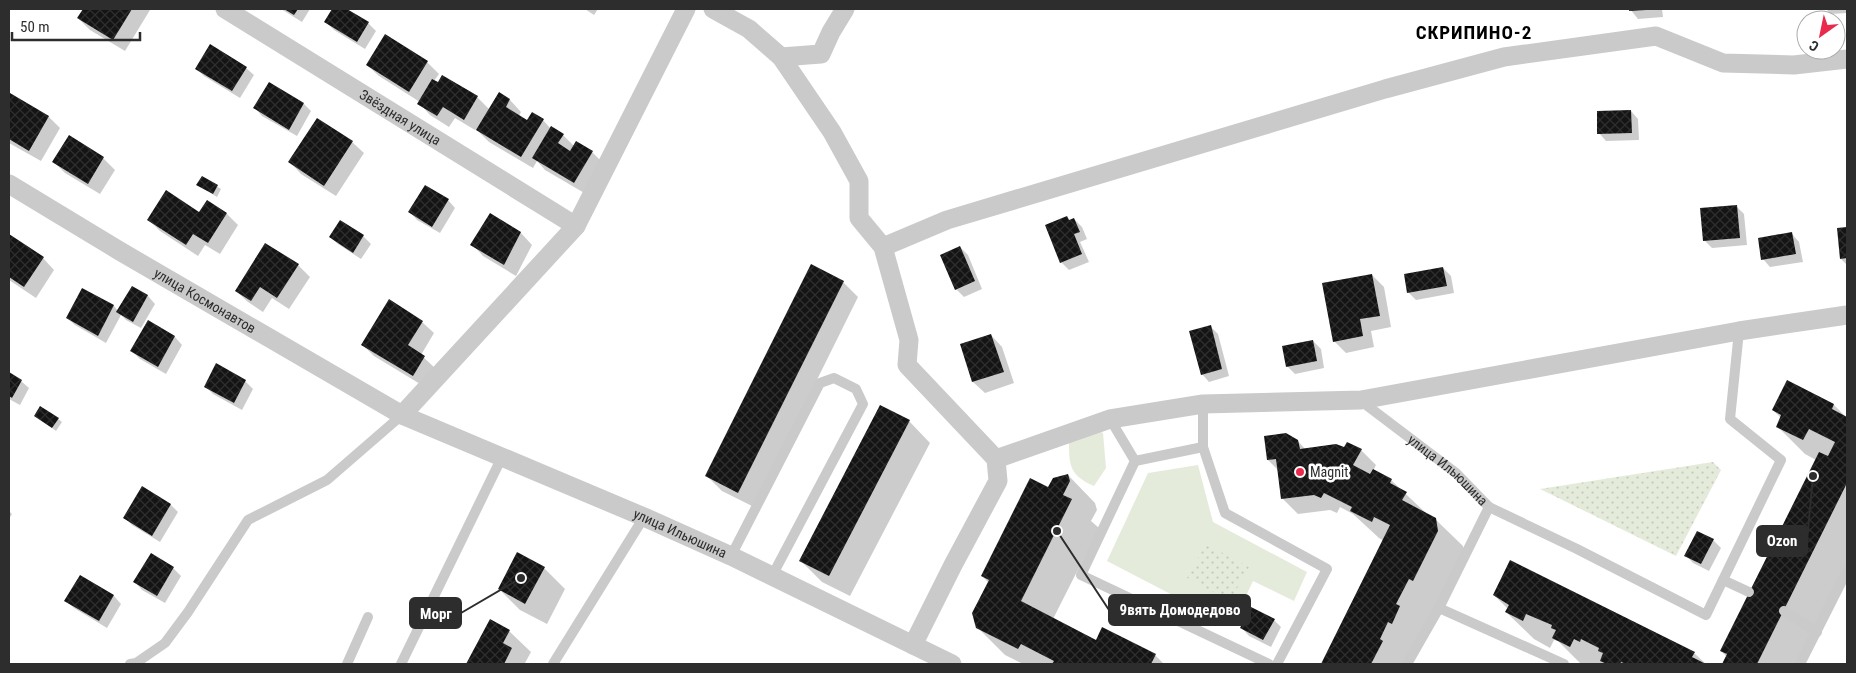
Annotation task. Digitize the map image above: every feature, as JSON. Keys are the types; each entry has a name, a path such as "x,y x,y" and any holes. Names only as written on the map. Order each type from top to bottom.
{"street":[{"name":"Звёздная улица","path":"225,9 576,226"},
{"path":"402,415 576,226 686,9"},
{"path":"713,9 749,30 780,57 832,132 859,181 859,218 883,248 909,340 907,365 996,459 998,481 913,645"},
{"path":"780,57 822,54 831,32 845,9"},
{"path":"883,248 947,220 1385,89 1504,56 1656,36 1723,63 1794,65 1847,59"},
{"name":"улица Космонавтов","path":"9,184 118,250 402,415"},
{"path":"996,459 1110,419 1203,404 1361,400 1739,331 1847,315"},
{"name":"улица Ильюшина","path":"402,415 644,517 731,556 952,664"}],"lane":[{"path":"1489,507 1577,549 1706,615 1781,460 1730,419 1739,331"},
{"path":"731,556 820,383 834,378 856,388 862,404 772,576"},
{"name":"улица Ильюшина","path":"1361,400 1456,473 1489,507 1439,608 1407,664"},
{"path":"1203,404 1203,447 1225,513 1327,569 1277,664"},
{"path":"130,664 165,643 188,612 248,520 327,480 402,415"},
{"path":"1110,419 1135,461"},
{"path":"1135,461 1203,447"},
{"path":"401,664 502,457"},
{"path":"1135,461 1081,575 1269,664"},
{"path":"553,664 644,517"},
{"path":"1800,664 1847,572"},
{"path":"1723,580 1749,592"},
{"path":"1439,608 1564,664"},
{"path":"1784,611 1817,632"},
{"path":"347,664 368,617"}],"green space":[{"path":"1095,429 1103,433 1106,468 1094,486 1080,478 1072,468 1069,456 1069,440"},
{"path":"1713,462 1721,470 1676,556 1540,489"},
{"path":"1198,465 1213,522 1307,572 1294,601 1253,581 1232,626 1107,561 1148,473"},
{"path":"1206,544 1249,567 1230,601 1187,578"}],"building":[{"path":"83,9 132,9 113,40 77,18"},
{"path":"284,9 298,9 294,15"},
{"path":"332,9 347,9 369,22 357,42 324,22"},
{"path":"1629,9 1646,9 1646,10 1629,11"},
{"path":"385,34 428,61 409,92 366,65"},
{"path":"210,44 247,67 232,91 195,69"},
{"path":"442,75 478,96 464,120 443,107 437,116 417,104 432,79 438,82"},
{"path":"269,82 304,103 289,130 253,108"},
{"path":"499,92 510,99 506,107 527,120 532,112 544,119 521,157 476,130"},
{"path":"10,93 49,116 29,151 9,139"},
{"path":"1631,110 1632,133 1597,134 1597,111"},
{"path":"317,118 353,141 324,186 288,162"},
{"path":"551,126 564,134 558,143 570,151 576,141 593,151 574,183 532,158"},
{"path":"69,135 104,157 88,184 52,162"},
{"path":"202,176 218,185 213,194 196,185"},
{"path":"425,185 449,199 432,227 408,212"},
{"path":"166,190 199,212 207,200 227,213 208,243 193,234 186,245 147,220"},
{"path":"1737,205 1740,238 1703,241 1700,208"},
{"path":"490,213 521,232 504,265 470,245"},
{"path":"1067,216 1069,220 1074,218 1080,232 1074,234 1082,254 1060,263 1045,225"},
{"path":"340,220 364,235 353,253 329,237"},
{"path":"1847,227 1847,258 1840,259 1837,228"},
{"path":"1792,232 1796,254 1761,260 1758,238"},
{"path":"9,234 44,257 24,287 9,277"},
{"path":"265,243 299,264 277,298 260,287 251,301 235,291"},
{"path":"960,246 975,281 955,290 940,255"},
{"path":"811,264 844,281 738,493 705,476"},
{"path":"1443,267 1447,286 1407,293 1404,274"},
{"path":"1372,274 1380,316 1360,319 1363,336 1333,342 1322,283"},
{"path":"132,286 148,295 133,322 116,312"},
{"path":"82,288 114,305 98,336 66,318"},
{"path":"389,299 423,321 408,345 425,356 413,376 361,345"},
{"path":"148,320 175,336 158,367 130,351"},
{"path":"1211,325 1222,369 1201,375 1189,331"},
{"path":"991,334 1004,372 972,382 960,344"},
{"path":"1313,340 1317,361 1286,367 1282,346"},
{"path":"216,363 246,380 234,403 204,387"},
{"path":"9,372 22,380 12,398 9,396"},
{"path":"1787,380 1834,404 1832,409 1847,417 1847,483 1757,664 1722,664 1727,654 1720,651 1819,452 1828,456 1835,442 1809,429 1803,440 1776,427 1781,415 1772,410"},
{"path":"880,405 910,420 829,576 799,561"},
{"path":"40,406 59,418 52,428 34,416"},
{"path":"1286,433 1298,440 1300,449 1336,444 1344,447 1347,442 1362,449 1353,465 1370,474 1373,469 1392,479 1390,483 1407,492 1402,500 1436,518 1438,531 1413,581 1409,579 1396,604 1400,606 1392,624 1388,622 1380,639 1383,641 1371,664 1321,664 1390,525 1374,517 1372,522 1350,511 1352,507 1324,493 1321,498 1314,495 1281,499 1276,459 1267,460 1264,436"},
{"path":"1068,474 1070,481 1063,495 1072,499 1021,601 1096,640 1102,627 1156,654 1151,664 1052,664 1054,661 1021,644 1018,649 976,628 972,613 989,580 981,576 1030,478 1048,487 1053,478"},
{"path":"142,486 171,504 152,536 123,518"},
{"path":"1697,531 1714,539 1701,564 1684,556"},
{"path":"517,552 545,567 525,604 498,589"},
{"path":"151,553 174,567 157,596 133,582"},
{"path":"1510,560 1695,652 1692,657 1706,664 1626,664 1621,662 1620,664 1607,664 1600,661 1603,653 1598,651 1599,648 1581,639 1580,642 1574,639 1570,647 1552,638 1556,630 1551,628 1552,625 1526,614 1523,621 1505,612 1509,605 1493,595"},
{"path":"80,575 114,595 99,621 64,601"},
{"path":"1251,607 1275,619 1263,640 1240,628"},
{"path":"490,619 510,630 503,643 512,648 504,664 466,664"}],"place":[{"name":"Magnit","path":"1300,472"},
{"name":"Ozon","path":"1813,476"},
{"name":"9вять Домодедово","path":"1057,531"},
{"name":"Морг","path":"521,578"}],"district":[{"name":"СКРИПИНО-2","path":"1474,32"}]}
